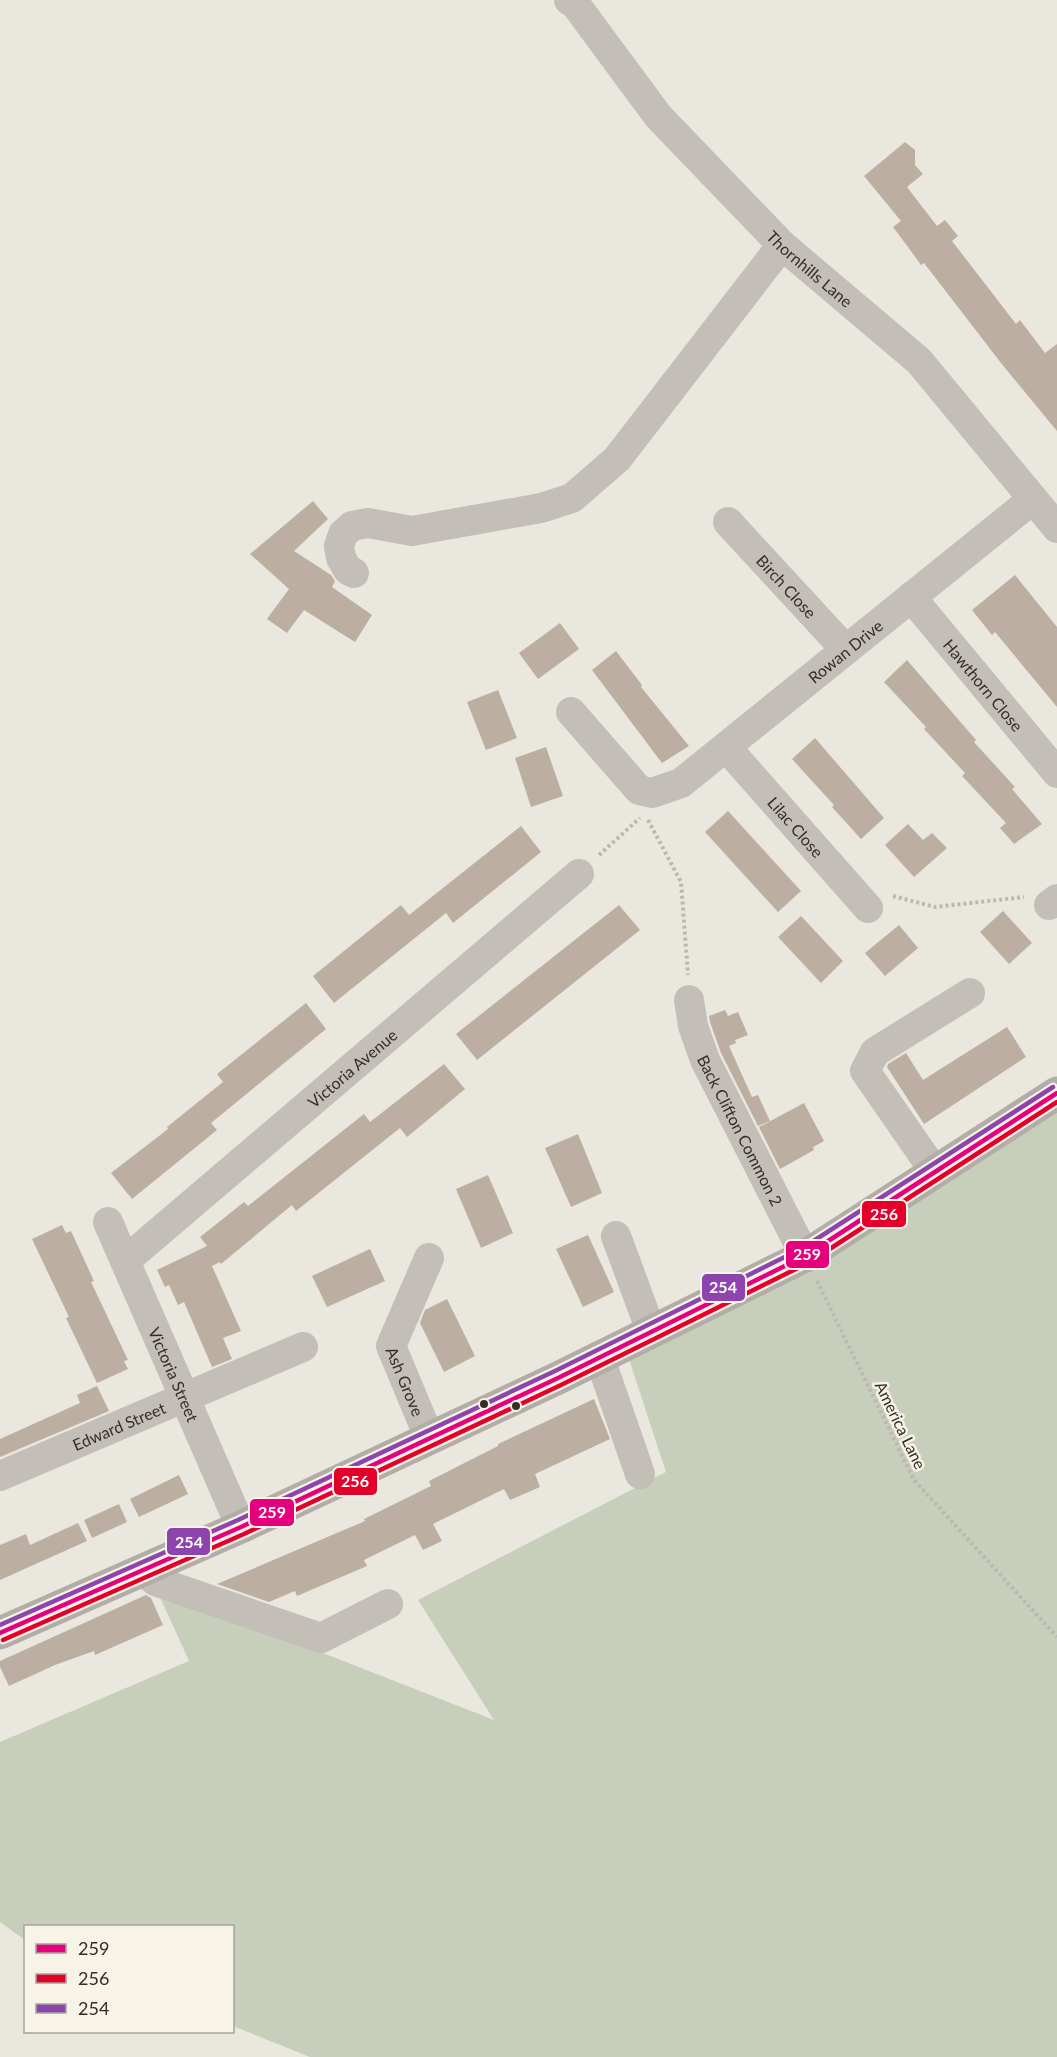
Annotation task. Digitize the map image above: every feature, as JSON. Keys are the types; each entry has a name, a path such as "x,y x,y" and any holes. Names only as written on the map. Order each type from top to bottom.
{"main road":[{"path":"0,1632 241,1527 558,1378 598,1356 805,1256 1057,1093"}],"street":[{"name":"Thornhills Lane","path":"569,0 576,5 658,116 782,245 919,361 1057,528"},
{"path":"354,573 348,570 341,558 339,546 343,534 352,526 368,523 412,531 542,508 572,498 617,459 782,245"},
{"name":"Rowan Drive","path":"571,712 639,790 652,793 681,783 1033,499"},
{"name":"Birch Close","path":"728,522 846,650"},
{"name":"Hawthorn Close","path":"911,597 1057,772"},
{"name":"Lilac Close","path":"726,747 868,908"},
{"name":"Victoria Avenue","path":"125,1261 579,873"},
{"path":"935,1172 865,1071 875,1052 970,993"},
{"name":"Back Clifton Common 2","path":"690,1000 693,1026 705,1060 805,1256"},
{"name":"Victoria Street","path":"108,1222 241,1527"},
{"path":"616,1236 651,1331"},
{"name":"Ash Grove","path":"429,1258 391,1346 429,1437"},
{"name":"Edward Street","path":"0,1476 303,1347"},
{"path":"598,1356 640,1474"},
{"path":"143,1570 155,1581 321,1638 388,1604"}],"path":[{"path":"579,873 644,814 681,882 690,1000"},
{"path":"868,908 890,895 935,907 1034,895 1053,902"},
{"name":"America Lane","path":"805,1256 914,1480 1057,1636"}],"green space":[{"path":"1057,1093 1057,2057 310,2057 234,2026 234,1925 24,1925 24,1939 0,1922 0,1742 189,1661 160,1597 318,1651 494,1720 418,1600 666,1472 624,1344"}],"building":[{"path":"905,142 915,150 915,165 923,174 907,187 937,226 945,220 958,236 952,241 1016,324 1020,320 1045,353 1057,344 1057,431 924,263 921,265 893,227 901,221 864,176"},
{"path":"313,501 328,519 294,551 331,575 335,581 332,587 372,615 355,642 304,610 287,633 267,619 289,589 250,554"},
{"path":"1015,575 1057,627 1057,707 995,632 992,635 972,610"},
{"path":"560,623 579,649 538,679 519,653"},
{"path":"616,651 642,685 641,687 689,746 662,763 592,670"},
{"path":"907,660 976,740 974,742 1015,787 1012,789 1042,824 1014,844 1000,828 1006,823 962,776 965,773 884,682"},
{"path":"498,690 517,738 486,750 467,702"},
{"path":"815,738 884,818 861,839 792,759"},
{"path":"546,747 563,796 531,807 515,758"},
{"path":"728,811 801,891 778,912 705,832"},
{"path":"908,824 923,840 932,833 947,848 914,877 885,845"},
{"path":"521,826 541,852 453,923 446,913 334,1003 313,976 401,905 409,915"},
{"path":"619,905 640,930 477,1060 456,1034"},
{"path":"1003,911 1032,943 1009,964 980,932"},
{"path":"801,916 843,961 821,983 778,937"},
{"path":"899,925 918,948 885,976 865,953"},
{"path":"306,1003 326,1029 211,1123 217,1130 132,1199 111,1173 223,1082 217,1074"},
{"path":"725,1010 728,1016 738,1012 748,1035 735,1040 736,1043 729,1046 752,1097 758,1095 770,1121 758,1126 721,1053 710,1022 709,1016"},
{"path":"1007,1027 1026,1057 924,1124 887,1067 888,1064 906,1053 923,1080"},
{"path":"444,1064 465,1089 407,1137 400,1128 296,1211 292,1205 221,1264 220,1262 212,1266 241,1331 223,1338 232,1359 212,1367 184,1302 178,1305 169,1285 165,1287 157,1270 207,1246 200,1237 244,1202 248,1206 364,1114 370,1122"},
{"path":"804,1103 824,1141 813,1147 814,1150 780,1169 759,1127"},
{"path":"578,1134 602,1193 571,1207 545,1148"},
{"path":"488,1175 513,1233 481,1248 456,1189"},
{"path":"62,1225 66,1233 71,1231 94,1281 91,1282 128,1360 124,1361 128,1369 97,1383 32,1239"},
{"path":"588,1235 614,1292 583,1307 556,1249"},
{"path":"370,1249 385,1281 327,1307 312,1276"},
{"path":"447,1299 475,1356 444,1372 420,1323 425,1310"},
{"path":"97,1386 109,1411 0,1457 0,1439 80,1403 77,1395"},
{"path":"594,1399 610,1439 535,1474 540,1487 510,1500 504,1489 433,1524 442,1541 423,1550 415,1535 364,1560 367,1566 297,1596 295,1591 269,1602 217,1584 365,1521 364,1519 431,1486 429,1481 498,1444"},
{"path":"179,1475 188,1494 139,1517 130,1499"},
{"path":"119,1504 127,1522 92,1538 84,1520"},
{"path":"78,1523 87,1541 0,1580 0,1545 26,1534 30,1545"},
{"path":"146,1595 151,1598 163,1625 95,1655 94,1651 55,1665 9,1686 0,1667 0,1661"}],"transit line":[{"name":"254","path":"0,1625 238,1520 555,1371 801,1249 1053,1087"},
{"name":"259","path":"0,1633 241,1527 558,1378 805,1256 1057,1093"},
{"name":"256","path":"3,1640 244,1534 561,1385 808,1263 1057,1102"}]}
